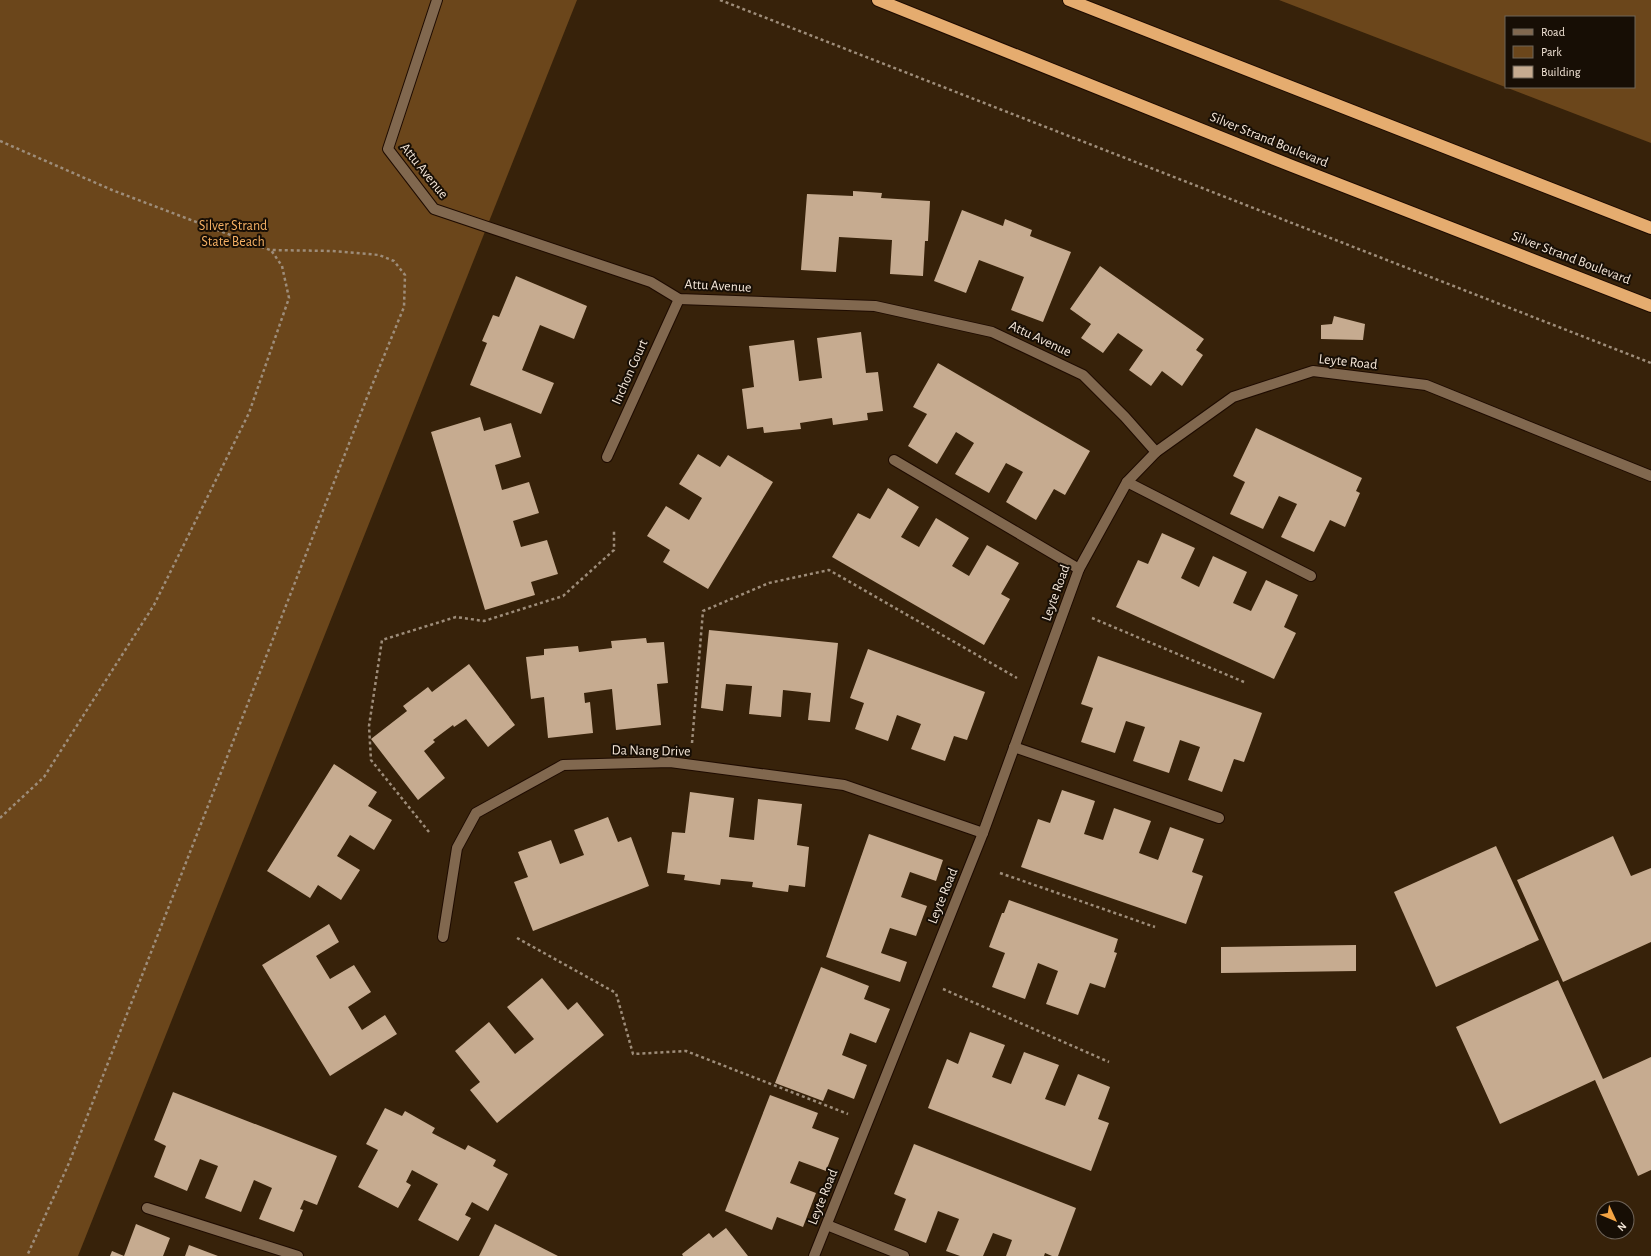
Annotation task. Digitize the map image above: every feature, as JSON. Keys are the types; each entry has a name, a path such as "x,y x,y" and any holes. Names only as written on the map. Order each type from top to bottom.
{"highway":[{"name":"Silver Strand Boulevard","path":"878,0 1292,166 1651,306"},
{"path":"1069,0 1651,228"}],"street":[{"name":"Attu Avenue","path":"437,0 388,149 434,209 651,282 679,299 875,306 992,332 1083,375 1125,417 1156,452"},
{"name":"Inchon Court","path":"607,457 679,299"},
{"name":"Leyte Road","path":"814,1256 984,833 1014,746 1079,569 1127,482 1156,452 1233,397 1313,371 1426,385 1651,476"},
{"path":"894,460 1079,569"},
{"path":"1127,482 1312,576"},
{"path":"1014,746 1220,818"},
{"name":"Da Nang Drive","path":"443,937 457,848 476,813 563,765 670,762 844,784 984,833"},
{"path":"147,1208 298,1256"},
{"path":"827,1225 904,1256"}],"path":[{"path":"720,0 1651,363"},
{"path":"0,141 112,190 270,250 332,251 379,255 394,261 405,275 404,307 363,407 69,1163 27,1256"},
{"path":"0,818 44,777 154,604 249,413 289,298 282,266 270,250"},
{"path":"429,832 371,760 369,726 382,640 456,617 484,621 564,596 614,550 614,529"},
{"path":"691,748 703,611 769,583 814,573 829,570 1018,678"},
{"path":"1092,618 1244,682"},
{"path":"1000,873 1155,927"},
{"path":"517,938 616,993 633,1054 686,1051 868,1122"},
{"path":"924,981 1109,1062"}],"green space":[{"name":"Silver Strand State Beach","path":"0,0 577,0 78,1256 0,1256"},
{"path":"1279,0 1651,0 1651,143 1508,88 1635,88 1635,16 1505,16 1505,87"}],"building":[{"path":"853,191 882,193 881,198 930,201 928,241 925,241 923,276 890,274 892,240 839,237 836,272 801,270 807,194 853,196"},
{"path":"962,210 1003,226 1005,219 1032,230 1030,236 1071,252 1043,322 1011,310 1024,277 979,260 966,293 934,281"},
{"path":"1100,266 1204,339 1196,350 1203,355 1182,386 1162,371 1151,386 1129,370 1143,350 1118,333 1103,353 1081,338 1091,324 1070,309"},
{"path":"516,276 587,306 574,339 540,325 522,370 554,383 541,414 470,385 487,343 482,341 493,315 499,317"},
{"path":"1334,316 1365,324 1363,340 1321,339 1321,325 1332,324"},
{"path":"861,332 866,373 878,372 883,411 867,413 868,420 833,425 832,418 800,423 801,429 764,433 763,427 747,429 742,389 754,387 749,346 794,340 799,381 822,378 817,338"},
{"path":"938,363 1090,451 1065,495 1054,489 1036,520 1006,502 1023,472 1006,463 989,493 955,474 974,443 956,432 937,464 908,446 927,414 913,407"},
{"path":"480,417 484,431 511,423 521,457 495,465 502,490 529,482 539,513 513,521 521,547 547,540 558,574 531,582 535,595 485,610 431,432"},
{"path":"1256,428 1362,478 1356,491 1360,493 1345,527 1330,520 1314,552 1281,537 1297,504 1279,496 1263,529 1230,514 1245,482 1233,476"},
{"path":"698,454 720,467 728,455 773,482 708,589 663,562 670,550 647,536 666,506 689,520 702,498 679,484"},
{"path":"888,488 919,507 901,537 919,547 936,518 969,538 952,566 969,576 987,545 1019,563 1001,594 1010,599 984,645 832,557 858,513 870,519"},
{"path":"1162,533 1195,548 1181,578 1199,587 1213,556 1247,572 1233,603 1251,611 1266,580 1298,595 1284,627 1296,633 1274,679 1116,607 1138,560 1148,564"},
{"path":"709,630 838,643 830,722 808,720 811,693 783,690 781,717 749,714 752,686 726,684 723,711 701,708"},
{"path":"646,638 647,643 664,642 668,683 657,684 661,725 616,730 612,689 584,693 585,703 590,702 593,733 548,738 544,697 531,699 526,657 544,655 544,649 578,646 579,652 612,648 611,641"},
{"path":"868,649 985,692 967,740 954,736 945,761 911,749 921,724 897,715 888,741 855,729 864,703 850,698"},
{"path":"1098,656 1262,713 1244,762 1234,759 1222,792 1188,780 1200,747 1180,740 1169,773 1133,761 1145,727 1126,721 1115,753 1081,742 1093,708 1081,704"},
{"path":"469,664 515,725 488,747 466,719 454,727 453,725 433,740 435,742 424,751 445,778 418,800 371,739 407,711 403,706 428,687 432,692"},
{"path":"334,764 377,792 368,806 392,820 374,850 350,835 337,856 360,870 341,900 318,885 310,898 267,871"},
{"path":"1062,790 1095,801 1084,834 1103,840 1114,808 1151,821 1139,853 1158,860 1170,827 1204,839 1192,872 1203,876 1186,924 1021,867 1038,819 1050,823"},
{"path":"690,792 734,798 729,837 754,840 758,799 802,804 797,845 809,847 805,887 789,885 788,892 752,887 753,882 721,879 720,885 684,880 685,875 667,873 672,832 685,833"},
{"path":"608,817 618,842 631,837 649,886 533,931 514,882 528,877 518,852 551,840 560,864 584,855 574,830"},
{"path":"869,834 943,860 936,881 910,872 901,897 927,906 916,936 890,928 881,953 907,962 900,982 826,957"},
{"path":"1613,836 1631,876 1651,868 1651,942 1563,982 1517,880"},
{"path":"1496,846 1539,940 1436,987 1394,892"},
{"path":"1009,900 1118,939 1114,952 1117,953 1105,988 1090,983 1078,1015 1046,1004 1058,971 1038,963 1025,999 992,987 1005,953 989,947 1002,913 1004,913"},
{"path":"329,924 339,942 316,956 330,979 354,965 371,992 348,1007 362,1030 385,1015 397,1034 330,1076 262,965"},
{"path":"1356,945 1356,971 1221,973 1221,947"},
{"path":"821,967 869,986 864,999 890,1009 876,1043 850,1033 842,1055 867,1065 854,1099 828,1089 823,1101 775,1083"},
{"path":"542,978 568,1010 577,1002 604,1035 497,1123 470,1090 480,1082 455,1051 489,1022 515,1054 534,1039 507,1007"},
{"path":"1558,980 1603,1079 1651,1057 1651,1170 1638,1176 1595,1080 1500,1124 1456,1027"},
{"path":"970,1032 1005,1045 992,1077 1011,1084 1024,1052 1059,1065 1045,1099 1065,1106 1078,1074 1110,1087 1098,1119 1109,1123 1091,1171 928,1108 947,1059 958,1064"},
{"path":"173,1092 337,1156 317,1205 304,1200 300,1209 303,1210 294,1232 259,1219 272,1188 254,1180 241,1212 205,1198 218,1166 200,1159 187,1191 154,1177 166,1146 154,1140"},
{"path":"770,1095 818,1113 812,1128 839,1138 826,1171 799,1161 790,1183 816,1193 803,1227 777,1217 772,1230 725,1211"},
{"path":"385,1108 402,1116 405,1111 435,1128 432,1133 465,1150 468,1145 496,1160 493,1166 508,1174 488,1211 472,1202 465,1215 471,1218 458,1241 418,1220 438,1184 412,1170 406,1182 411,1185 398,1208 358,1187 378,1150 366,1144"},
{"path":"914,1144 1076,1208 1058,1256 1052,1256 1045,1253 1044,1256 1006,1256 1012,1240 993,1233 983,1256 960,1256 946,1251 959,1219 938,1211 926,1243 894,1230 906,1199 894,1194"},
{"path":"136,1224 170,1238 163,1256 124,1256"},
{"path":"495,1224 558,1256 479,1256"},
{"path":"726,1228 748,1256 683,1256 682,1254 709,1233 713,1238"},
{"path":"189,1245 218,1256 185,1256"},
{"path":"112,1251 124,1256 110,1256"}]}
